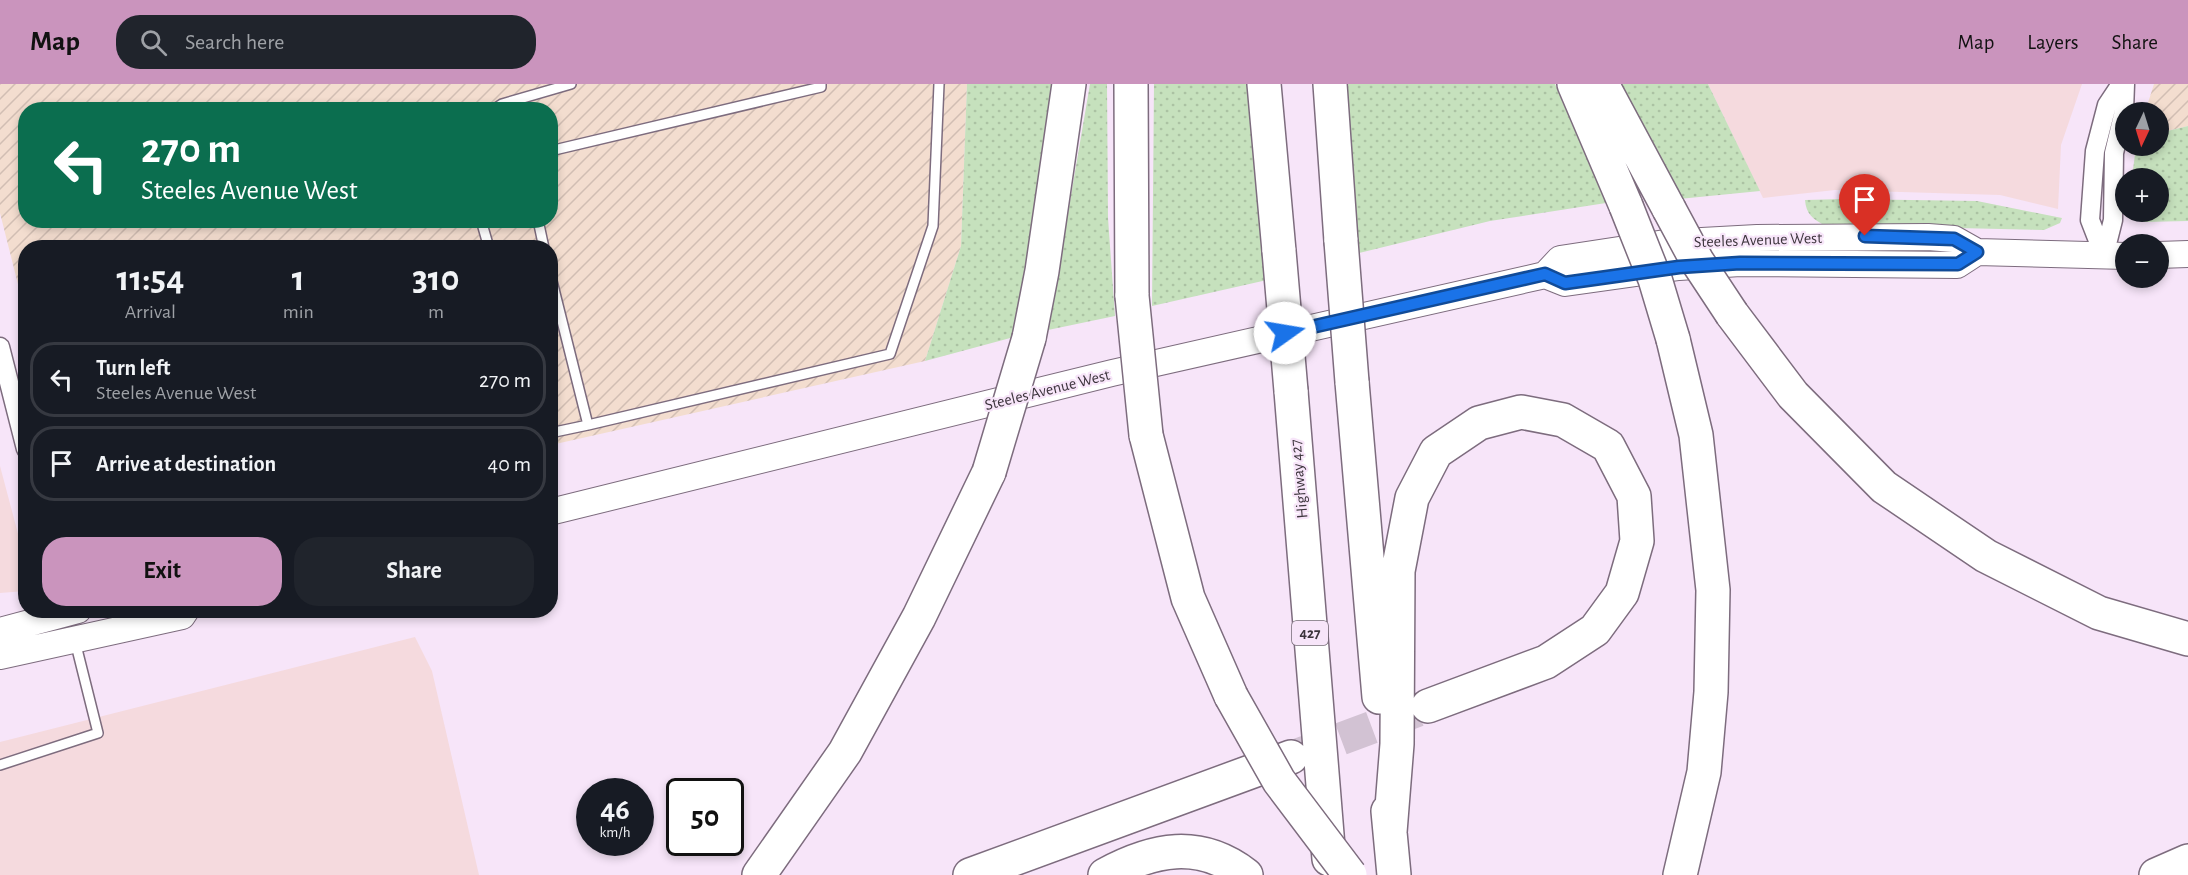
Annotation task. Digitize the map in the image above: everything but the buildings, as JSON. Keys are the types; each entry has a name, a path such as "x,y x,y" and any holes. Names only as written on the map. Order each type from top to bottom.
{"highway":[{"path":"759,875 845,752 919,617 989,472 1029,338 1042,271 1069,84"},
{"path":"1131,84 1132,296 1146,435 1188,598 1231,696 1279,781 1350,875"},
{"name":"Highway 427","path":"1264,84 1330,875"},
{"path":"1330,84 1352,382 1394,875"},
{"path":"1574,84 1655,279 1673,339 1696,435 1713,590 1711,692 1704,772 1680,875"},
{"path":"1602,84 1697,261 1732,314 1793,395 1884,487 1986,556 2099,613 2188,639"},
{"path":"1390,832 1397,744 1398,571 1412,498 1436,452 1479,423 1521,412 1563,420 1608,446 1634,496 1637,541 1622,593 1595,630 1546,662 1428,706"},
{"path":"970,875 1291,757"},
{"path":"1105,875 1130,862 1163,851 1202,854 1233,865 1246,875"},
{"path":"2156,875 2188,861"}],"main road":[{"name":"Steeles Avenue West","path":"558,510 1112,373 1545,274 1565,283 1679,267 1740,263 1958,264 1977,252 2115,256"},
{"path":"2169,255 2188,254"},
{"path":"0,631 46,618"},
{"path":"0,656 173,618"}],"street":[{"path":"2115,256 2090,220 2094,160 2107,105 2123,84"},
{"path":"0,347 18,402"},
{"path":"72,618 74,639"}],"lane":[{"path":"509,102 571,84"},
{"path":"558,150 821,87 821,84"},
{"path":"558,431 890,354 933,226 939,84"},
{"path":"558,305 588,425"},
{"path":"0,765 98,733 74,639"}],"shaded area":[{"path":"0,84 967,84 961,246 925,361 558,443 558,240 18,240 18,284 0,213"},
{"path":"1708,84 2082,84 2061,145 2058,209 2000,195 1835,190 1763,198"},
{"path":"2154,84 2188,84 2188,126 2169,131 2169,102 2148,102"},
{"path":"0,466 18,534 18,592 0,593"},
{"path":"415,637 432,671 479,875 0,875 0,742"}],"green space":[{"path":"967,84 1056,84 1054,111 1014,337 925,361 961,246"},
{"path":"1090,84 1107,84 1108,218 1115,316 1048,330"},
{"path":"1154,84 1252,84 1267,280 1152,306"},
{"path":"1342,84 1555,84 1606,203 1490,221 1355,254"},
{"path":"1617,84 1708,84 1760,191 1679,199"},
{"path":"2188,126 2188,221 2169,221 2169,168 2133,168 2135,156 2169,156 2169,131"},
{"path":"1805,200 1977,201 2062,218 2060,223 2044,230 1824,225 1811,216"}],"tunnel":[{"path":"1295,756 1421,709"}],"route":[{"path":"1285,333 1545,274 1565,283 1679,267 1740,263 1958,264 1977,252 1954,239 1865,236"}]}
